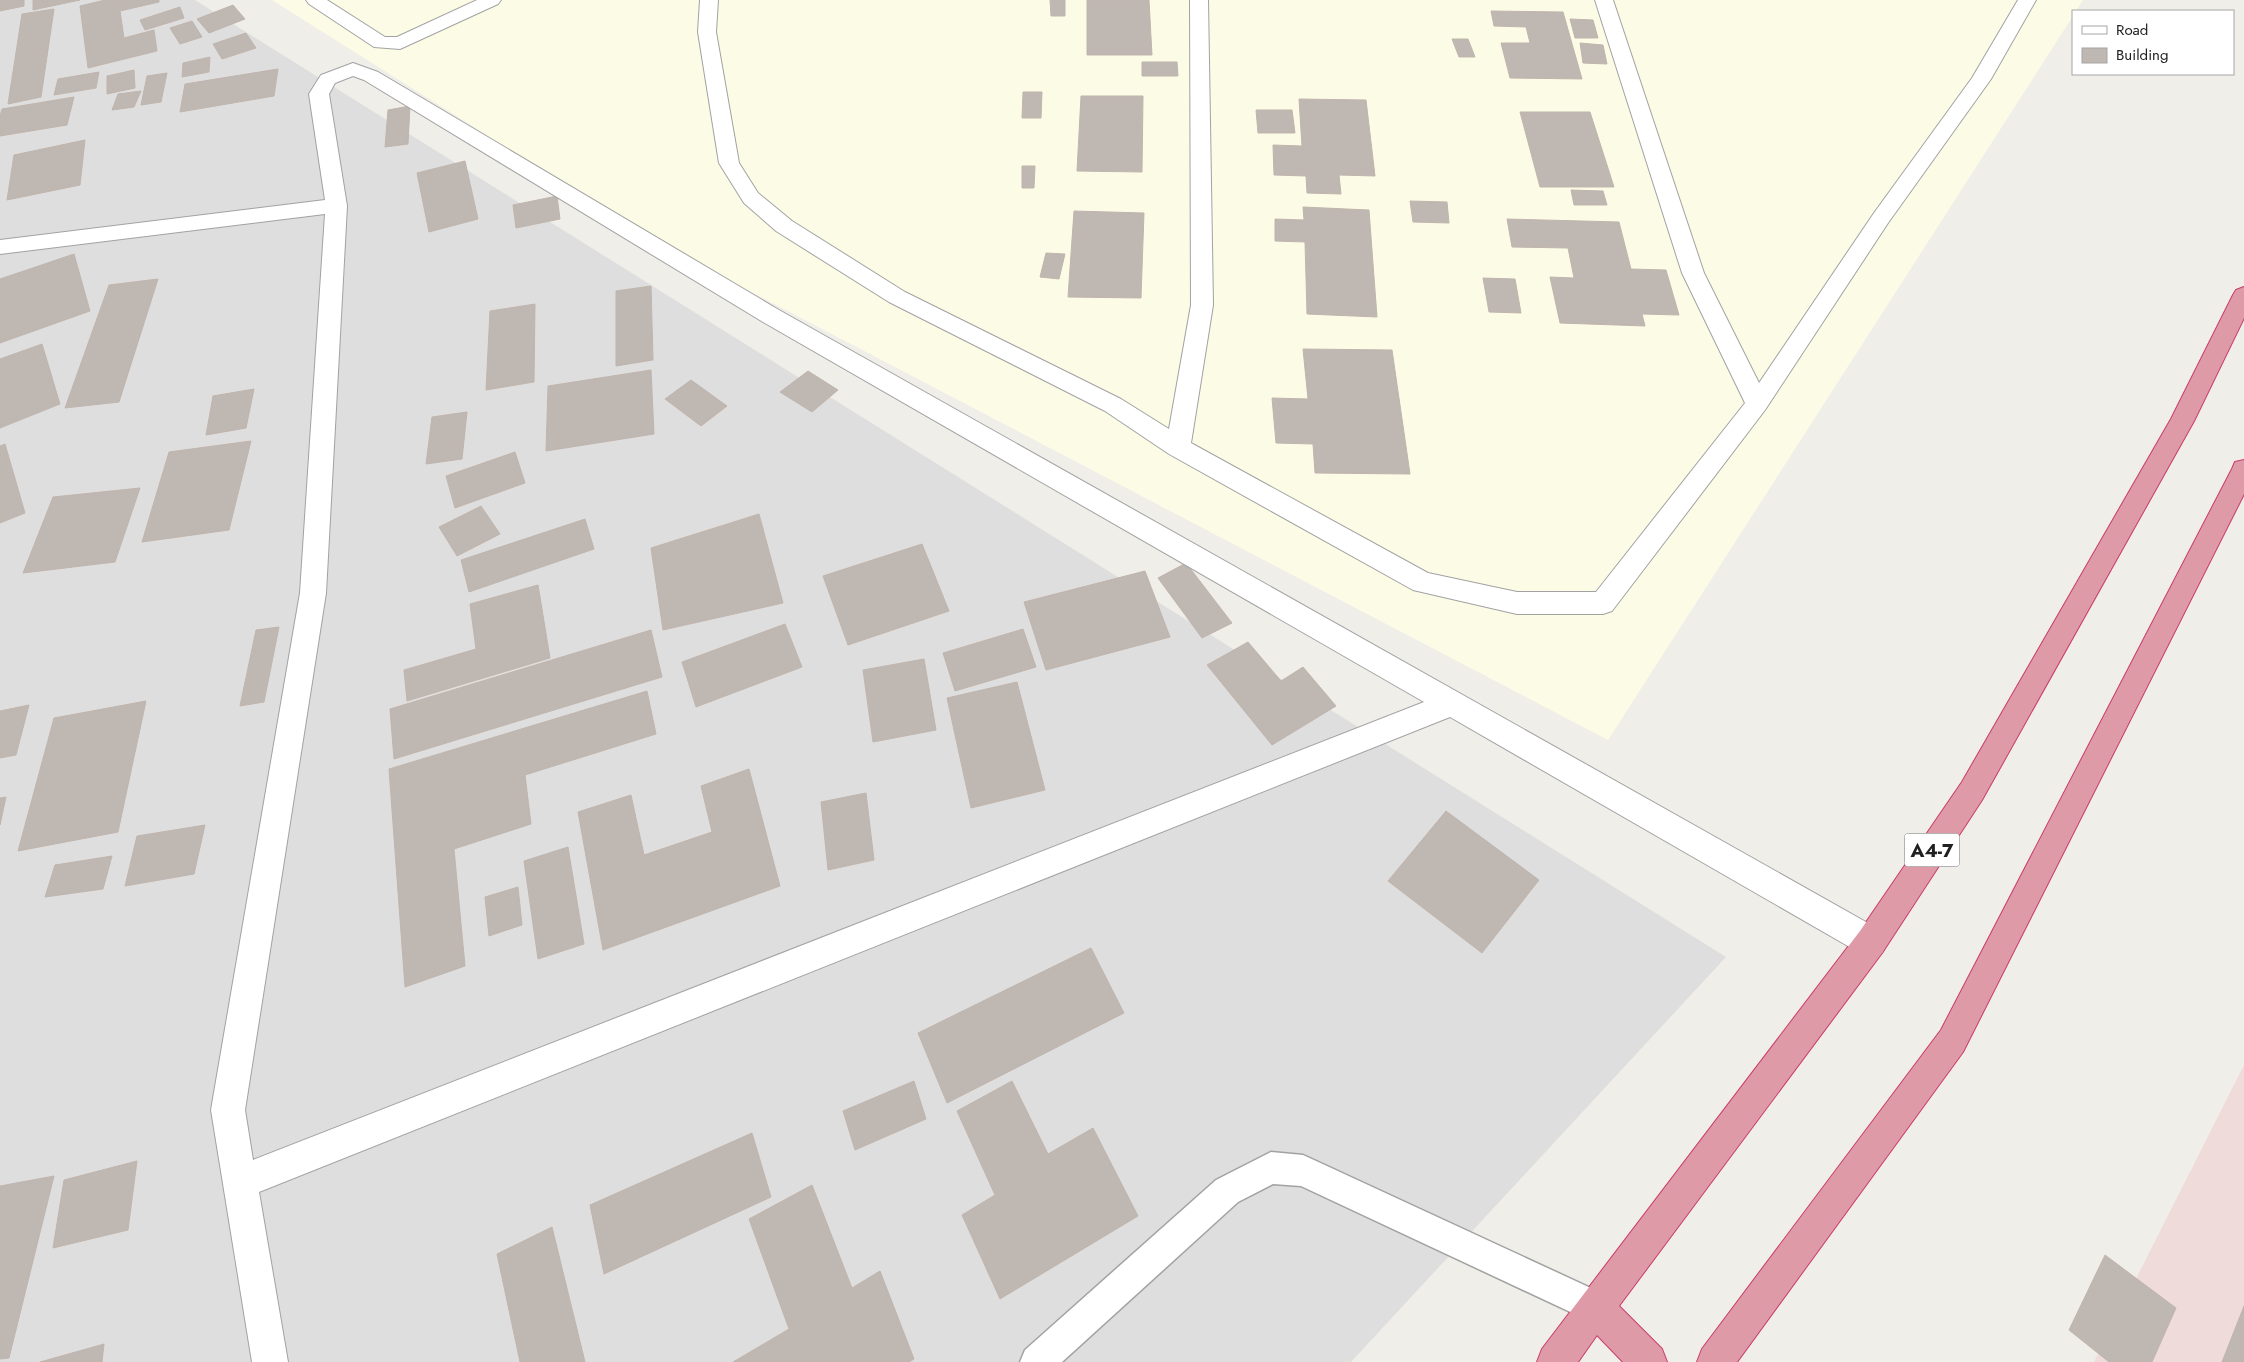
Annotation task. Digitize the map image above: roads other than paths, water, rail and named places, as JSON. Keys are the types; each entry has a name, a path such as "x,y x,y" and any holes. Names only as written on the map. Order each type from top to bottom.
{"highway":[{"name":"A4-7","path":"1555,1362 1870,942 1977,782 2182,421 2244,295"},
{"path":"1715,1362 1952,1041 2244,469"},
{"path":"1596,1308 1649,1362"}],"street":[{"path":"314,0 381,42 400,42 492,0"},
{"path":"709,0 707,32 730,163 751,198 784,226 897,297 1113,405 1178,447 1422,582 1517,603 1603,603 1757,404 1881,218 1981,79 2027,0"},
{"path":"1178,447 1202,304 1199,0"},
{"path":"1604,0 1693,272 1757,404"},
{"path":"270,1362 228,1110 313,593 336,206 318,94 328,79 353,69 379,81 780,321 1870,942"},
{"path":"0,247 336,206"},
{"path":"239,1183 1450,704"}],"lane":[{"path":"1037,1362 1227,1190 1271,1168 1303,1171 1596,1308"}]}
